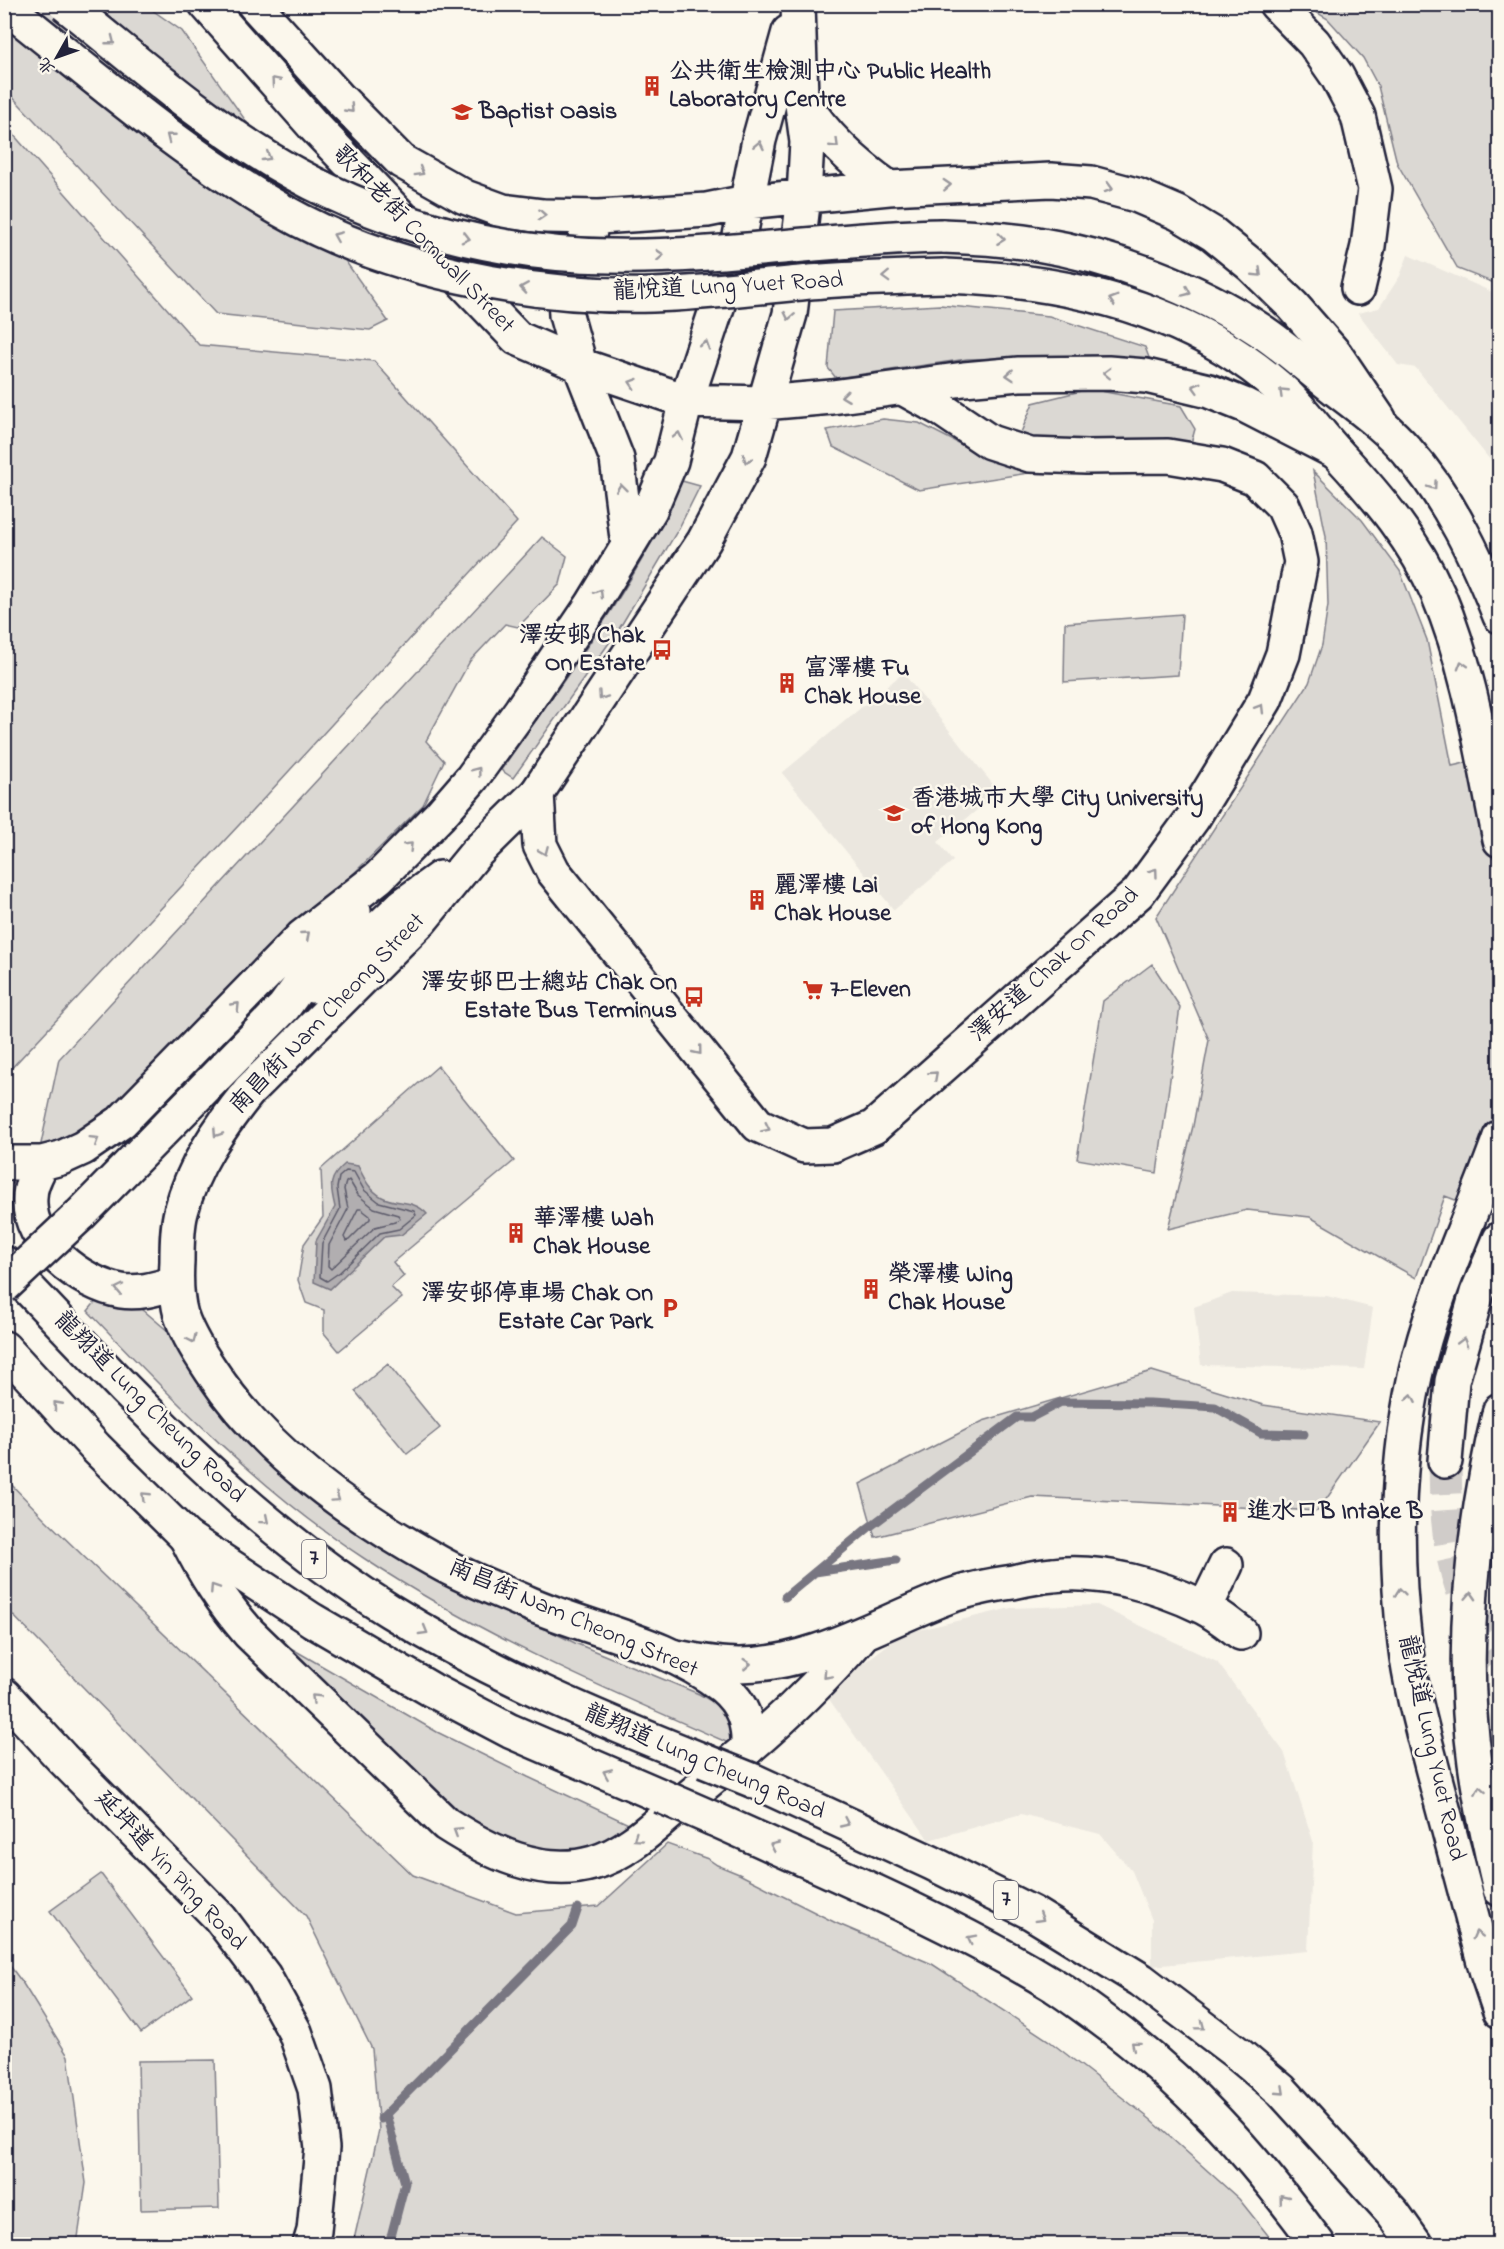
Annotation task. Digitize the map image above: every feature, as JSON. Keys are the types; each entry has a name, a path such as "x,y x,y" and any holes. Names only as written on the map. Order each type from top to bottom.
{"main road":[{"name":"龍悅道 Lung Yuet Road","path":"65,4 177,94 259,153 295,174 370,208 417,225 496,245 532,251 609,256 693,253 880,238 942,236 991,238 1026,242 1086,254 1142,272 1193,294 1267,334 1385,428 1408,452 1456,521 1484,576 1500,616"},
{"name":"歌和老街 Cornwall Street","path":"206,4 320,133 516,338 580,366 686,401 763,403"},
{"name":"歌和老街 Cornwall Street","path":"254,4 338,97 401,162 465,197 503,211 543,216 599,217 706,210 747,202 804,196"},
{"name":"南昌街 Nam Cheong Street","path":"748,1749 746,1718 736,1699 708,1676 668,1655 531,1605 439,1563 332,1496 289,1460 243,1414 220,1384 195,1347 182,1315 176,1283 181,1212 195,1174 228,1117 249,1091 421,920 476,853 537,793 704,542 749,456 790,314 804,196 807,142 801,97 797,4"},
{"name":"南昌街 Nam Cheong Street","path":"4,1163 42,1163 61,1158 83,1148 121,1122 302,937 379,877 440,816 492,752 592,605 650,510 671,461 686,401 739,242 759,140 797,4"},
{"path":"1276,4 1314,44 1337,76 1358,116 1375,189 1368,246 1358,288"},
{"name":"龍悅道 Lung Yuet Road","path":"4,5 177,142 235,182 283,211 336,236 402,261 468,279 533,289 597,294 653,295 825,281 945,276 991,278 1085,292 1127,304 1169,320 1244,360 1278,386 1309,416 1336,452 1366,484 1413,549 1437,593 1467,681 1500,840"},
{"path":"801,97 830,138 861,168 889,188"},
{"name":"龍悅道 Lung Yuet Road","path":"804,196 889,188 1051,180 1091,183 1136,195 1178,213 1214,234 1251,265 1293,306 1335,354 1385,428"},
{"path":"599,217 575,258 565,297 566,315 580,366 618,459 628,546"},
{"name":"龍悅道 Lung Yuet Road","path":"763,403 832,398 964,379 1019,375 1098,373 1146,376 1209,391 1244,405 1336,452"},
{"name":"澤安道 Chak On Road","path":"537,793 540,844 553,871 758,1125 804,1146 833,1145 874,1127 1138,893 1193,818 1253,720 1265,700 1283,654 1301,562 1295,533 1283,506 1255,478 1222,465 1168,456 1030,455 990,442 941,409 903,388"},
{"name":"南昌街 Nam Cheong Street","path":"284,1007 337,968 403,905 476,853"},
{"name":"南昌街 Nam Cheong Street","path":"4,1287 80,1215 284,1007 379,877"},
{"name":"龍悅道 Lung Yuet Road","path":"1500,1137 1449,1265 1415,1375 1404,1437 1398,1497 1398,1573 1405,1645 1418,1712 1487,1973 1500,2011"},
{"path":"42,1163 32,1183 31,1212 37,1229 62,1262 86,1277 121,1291 142,1292 176,1283"},
{"path":"1445,1461 1452,1381 1478,1293 1500,1239"},
{"name":"龍翔道 Lung Cheung Road","path":"4,1263 186,1452 284,1536 333,1573 441,1641 534,1690 754,1781 1032,1912 1141,1980 1237,2053 1281,2090 1393,2213 1415,2244"},
{"name":"龍翔道 Lung Cheung Road","path":"4,1348 96,1448 186,1537 322,1625 448,1700 510,1731 714,1819 922,1914 1057,1987 1121,2033 1195,2097 1246,2152 1318,2244"},
{"path":"1500,1410 1481,1501 1472,1572 1469,1635 1470,1696 1475,1762 1500,1889"},
{"path":"186,1537 224,1605 249,1633 446,1824 477,1844 506,1857 538,1865 571,1867 593,1863 614,1854 648,1831 782,1719 827,1677 865,1631"},
{"path":"1205,1608 1226,1565"},
{"path":"668,1655 709,1663 740,1665 771,1662 820,1649 953,1595 993,1585 1055,1575 1101,1576 1147,1586 1205,1608 1241,1633"},
{"name":"延坪道 Yin Ping Road","path":"4,1695 62,1758 220,1918 264,1976 295,2032 315,2089 322,2148 314,2231 310,2244"}],"shaded area":[{"path":"4,5 145,5 182,31 388,321 370,330 216,314 5,89"},
{"path":"1304,5 1499,5 1499,285 1458,269 1397,163 1378,86 1363,58 1328,19"},
{"path":"5,125 199,345 374,361 517,522 268,794 5,1075"},
{"path":"1408,255 1499,295 1499,471 1416,368 1398,365 1358,313 1379,308 1400,276"},
{"path":"940,305 1049,316 1145,347 1151,363 1016,358 967,359 836,378 828,368 833,311"},
{"path":"1089,389 1181,406 1195,429 1190,447 1152,439 1028,446 1018,440 1033,403"},
{"path":"883,419 919,423 989,459 1035,472 919,490 833,447 827,430"},
{"path":"1313,471 1362,520 1400,571 1427,640 1452,766 1499,755 1500,1186 1489,1213 1445,1196 1416,1278 1310,1217 1247,1210 1168,1229 1193,1126 1209,1040 1156,917 1309,683 1322,645 1328,605 1326,536"},
{"path":"682,481 700,486 679,528 619,629 513,778 501,770 622,594 664,519"},
{"path":"542,537 567,556 560,584 518,627 505,624 470,661 426,741 444,761 423,805 107,1117 39,1153 59,1059"},
{"path":"1182,614 1178,675 1064,682 1065,623"},
{"name":"香港城市大學 City University of Hong Kong","path":"903,673 999,792 938,842 953,861 894,910 782,773"},
{"path":"1152,964 1180,1007 1157,1173 1077,1159 1103,1001"},
{"path":"438,1066 514,1161 393,1262 404,1276 391,1287 402,1298 339,1351 324,1333 324,1310 306,1303 298,1280 304,1244 323,1217 321,1169"},
{"path":"1232,1293 1327,1296 1373,1308 1364,1369 1201,1365 1194,1307"},
{"path":"97,1300 136,1304 169,1332 228,1415 466,1591 575,1643 699,1694 718,1705 732,1717 733,1745 592,1682 499,1637 409,1587 365,1559 290,1504 219,1443 88,1311"},
{"path":"388,1364 440,1428 407,1454 355,1391"},
{"path":"1152,1371 1263,1405 1380,1422 1318,1511 1032,1497 875,1537 860,1484 983,1421"},
{"path":"4,1477 413,1875 516,1913 599,1906 667,1844 708,1859 836,1923 932,1964 1048,2040 1150,2119 1239,2199 1275,2244 353,2244 379,2130 372,2049 306,1916 5,1607"},
{"path":"1097,1605 1217,1662 1284,1752 1313,1841 1308,1951 1152,1966 1152,1920 1132,1871 1100,1834 1021,1814 929,1840 826,1695 902,1634 1011,1608"},
{"path":"275,1639 437,1732 635,1827 585,1851 530,1852 473,1827"},
{"path":"101,1874 192,1995 141,2033 50,1911"},
{"path":"4,1958 22,1982 68,2056 86,2183 77,2244 5,2244"},
{"path":"215,2060 219,2208 141,2210 138,2061"}],"water":[{"path":"345,1164 358,1166 370,1187 377,1194 417,1206 427,1214 401,1235 384,1237 330,1289 314,1282 316,1241 335,1207 331,1188 333,1178"}],"waterway":[{"path":"785,1597 868,1528 1017,1417 1032,1417 1061,1402 1150,1403 1215,1407 1261,1433 1304,1434"},
{"path":"815,1572 896,1560"},
{"path":"381,2119 572,1926 578,1908"},
{"path":"386,2114 405,2183 389,2244"}],"tunnel":[{"path":"1445,1461 1447,1516 1455,1565 1471,1612 1500,1659"}],"place":[{"name":"公共衛生檢測中心 Public Health Laboratory Centre","path":"652,86"},
{"name":"Baptist Oasis","path":"462,112"},
{"name":"澤安邨 Chak On Estate","path":"662,650"},
{"name":"富澤樓 Fu Chak House","path":"787,683"},
{"name":"香港城市大學 City University of Hong Kong","path":"894,813"},
{"name":"麗澤樓 Lai Chak House","path":"757,900"},
{"name":"7-Eleven","path":"813,990"},
{"name":"澤安邨巴士總站 Chak On Estate Bus Terminus","path":"694,997"},
{"name":"華澤樓 Wah Chak House","path":"516,1233"},
{"name":"榮澤樓 Wing Chak House","path":"871,1289"},
{"name":"澤安邨停車場 Chak On Estate Car Park","path":"670,1308"},
{"name":"進水口B Intake B","path":"1230,1512"}]}
